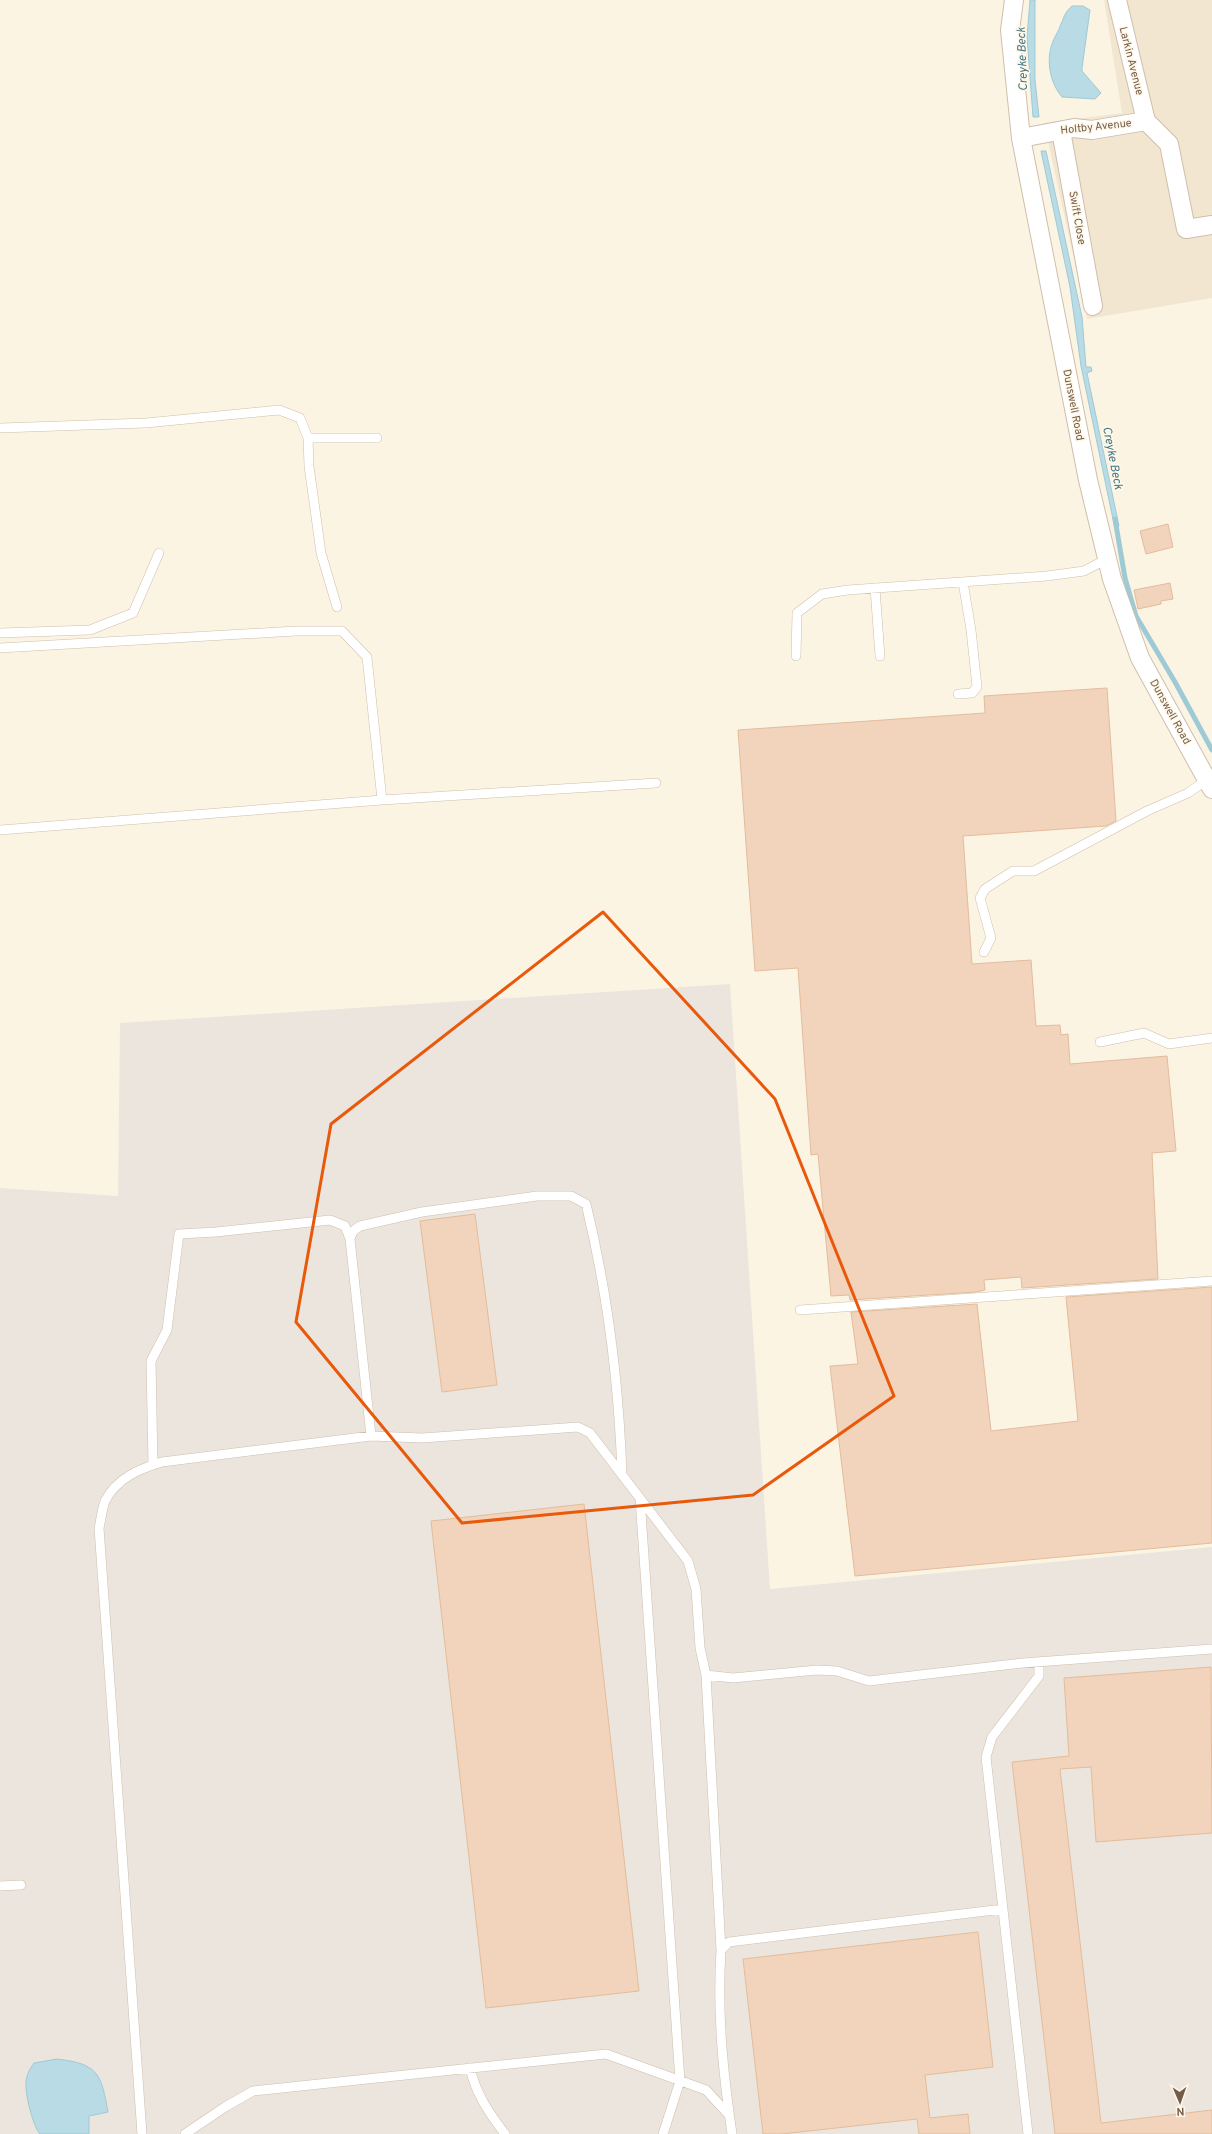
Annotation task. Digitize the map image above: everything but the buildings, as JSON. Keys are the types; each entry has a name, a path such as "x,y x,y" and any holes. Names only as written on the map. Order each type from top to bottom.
{"street":[{"name":"Dunswell Road","path":"1014,0 1010,30 1021,138 1086,472 1107,559 1112,579 1140,658 1210,784"},
{"name":"Larkin Avenue","path":"1117,0 1146,121"},
{"name":"Holtby Avenue","path":"1021,138 1074,128 1092,130 1146,121 1170,144 1186,229 1212,225"},
{"name":"Swift Close","path":"1061,130 1093,306"}],"lane":[{"path":"0,428 146,423 279,410 300,418 308,438 309,466 321,553 337,606"},
{"path":"308,438 377,438"},
{"path":"0,633 90,630 133,613 159,553"},
{"path":"796,656 796,613 822,594 875,588 1047,576 1084,571 1107,559"},
{"path":"958,694 972,693 977,687 971,630 963,582"},
{"path":"875,588 880,656"},
{"path":"0,648 296,631 342,631 367,656 382,800"},
{"path":"0,830 382,800 656,782"},
{"path":"984,952 991,938 980,898 985,889 1013,871 1034,871 1147,811 1210,784"},
{"path":"1100,1042 1144,1033 1169,1044 1212,1038"},
{"path":"350,1239 353,1231 360,1226 429,1210 537,1196 571,1196 586,1204 596,1241 606,1308 620,1420 622,1475"},
{"path":"153,1465 151,1361 168,1330 179,1234 216,1232 330,1220 345,1226 350,1239 371,1436"},
{"path":"800,1310 1212,1281"},
{"path":"142,2134 99,1528 105,1502 118,1484 138,1469 162,1462 371,1436 422,1438 578,1427 590,1433 688,1561 696,1589 700,1648 706,1675 720,1950 719,1984 722,2066 732,2134"},
{"path":"640,1498 680,2080 663,2134"},
{"path":"706,1675 733,1678 817,1670 837,1671 869,1681 1039,1662 1212,1650"},
{"path":"1028,2134 986,1757 992,1738 1039,1676 1039,1662"},
{"path":"0,1886 21,1885"},
{"path":"720,1950 729,1942 1003,1909"},
{"path":"185,2134 225,2107 253,2091 606,2054 706,2090 729,2115"},
{"path":"470,2068 473,2084 484,2106 505,2134"}],"highlighted area":[{"path":"603,912 775,1099 894,1396 753,1495 462,1523 296,1322 331,1124"}],"shaded area":[{"path":"1104,0 1212,0 1212,298 1087,319 1044,123 1122,113"},
{"path":"730,984 770,1589 1212,1547 1212,2134 0,2134 0,1188 118,1196 120,1023"}],"water":[{"path":"1030,0 1035,0 1035,80 1039,117 1033,117 1027,37"},
{"path":"1072,6 1083,6 1090,10 1082,71 1101,93 1095,99 1062,97 1052,79 1050,72 1049,57 1052,44 1065,14"},
{"path":"1041,151 1046,151 1082,317 1086,367 1091,367 1092,371 1087,373 1119,526 1114,524 1081,366 1070,287"},
{"path":"57,2059 82,2064 96,2073 100,2080 108,2112 89,2116 89,2134 40,2134 37,2130 30,2110 27,2094 27,2075 34,2063"}],"waterway":[{"name":"Creyke Beck","path":"1115,519 1125,578 1136,616 1175,682 1212,750"}]}
